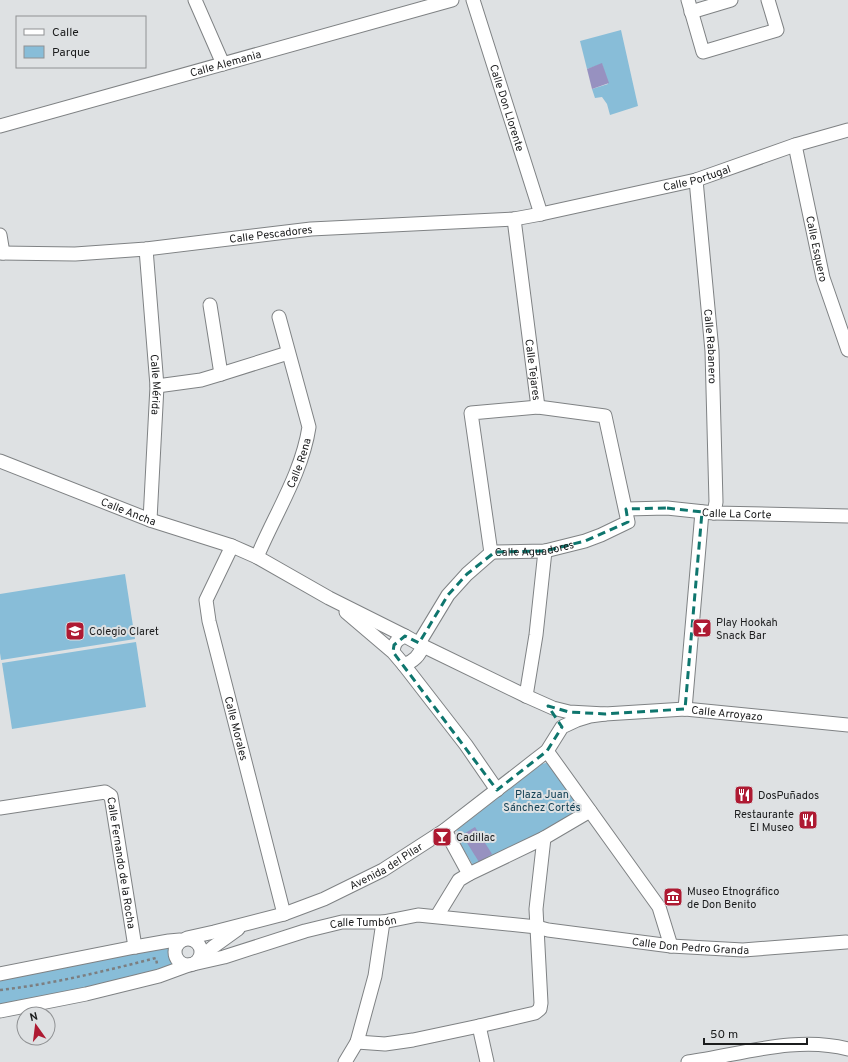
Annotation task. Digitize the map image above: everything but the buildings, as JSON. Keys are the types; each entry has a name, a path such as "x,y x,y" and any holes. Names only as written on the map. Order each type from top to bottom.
{"street":[{"path":"195,0 223,64"},
{"name":"Calle Alemania","path":"0,126 452,0"},
{"name":"Calle Don Llorente","path":"473,0 541,214"},
{"path":"731,0 690,6 704,52 777,30 768,0"},
{"name":"Calle Portugal","path":"541,214 696,180 795,145 848,130"},
{"name":"Calle Esquero","path":"795,145 823,278 848,350"},
{"name":"Calle Rabanero","path":"685,709 708,513 716,502 712,351 696,180"},
{"name":"Calle Pescadores","path":"2,253 75,254 146,249 311,229 514,219 541,214"},
{"name":"Calle Tejares","path":"514,219 538,407 605,416 626,509"},
{"path":"0,235 2,253"},
{"name":"Calle Mérida","path":"146,249 157,386 150,520"},
{"path":"210,305 221,374"},
{"name":"Calle Rena","path":"258,557 298,470 307,443 309,427 278,317"},
{"path":"157,386 201,380 288,352"},
{"path":"491,554 471,413 538,407"},
{"name":"Calle Ancha","path":"0,461 150,520 232,546 258,557 329,598"},
{"name":"Calle La Corte","path":"626,509 668,508 708,513 848,516"},
{"name":"Calle Aguadores","path":"421,645 448,595 467,574 491,554 495,552 545,551 590,539 628,522 626,509"},
{"name":"Calle Morales","path":"232,546 206,600 211,628 284,914"},
{"path":"526,696 536,635 545,551"},
{"path":"329,598 421,645 420,652 412,662 404,665"},
{"path":"329,598 393,652 466,745 497,790"},
{"path":"393,652 394,645 399,639 405,636"},
{"name":"Calle Arroyazo","path":"421,645 553,708 569,712 605,714"},
{"path":"553,708 556,718 562,728"},
{"name":"Calle Arroyazo","path":"562,728 577,720 590,716 685,709 848,725"},
{"name":"Avenida del Pilar","path":"0,974 183,939 284,914 324,899 383,870 445,830 547,751 562,728"},
{"path":"547,751 659,907 671,946"},
{"name":"Calle Fernando de la Rocha","path":"0,808 105,792 111,796 135,947"},
{"path":"437,916 460,880 469,874 544,838 590,811"},
{"path":"445,830 469,874"},
{"path":"357,1042 385,1044 413,1040 535,1013 540,1009 536,909 544,838"},
{"name":"Calle Tumbón","path":"194,963 224,957 305,931 342,922 383,922 418,915 537,927"},
{"path":"345,1062 357,1042 375,976 383,922"},
{"name":"Avenida del Pilar","path":"0,1010 86,994 159,976 194,963 244,924"},
{"name":"Calle Don Pedro Granda","path":"537,927 548,930 671,946 743,950 847,945"},
{"path":"183,939 196,940 199,943 202,951 194,963 185,965 176,956 175,948 183,939"},
{"path":"479,1026 486,1062"},
{"path":"688,1062 798,1044 821,1044 848,1049"}],"path":[{"path":"0,990 103,972 156,958 159,976"}],"highlighted area":[{"path":"667,508 702,512 685,709 605,714 569,712 548,706 562,727 547,751 497,790 393,652 394,645 405,636 419,643 448,595 467,574 495,552 545,551 585,541 628,522 626,509"}],"green space":[{"path":"621,30 638,106 610,115 607,104 602,97 595,98 592,89 608,84 602,64 587,69 580,41"},
{"path":"125,574 135,639 1,660 0,594"},
{"path":"136,642 146,707 12,729 2,663"},
{"name":"Plaza Juan Sánchez Cortés","path":"549,762 580,804 580,812 481,865 474,867 455,835 458,829 542,764"},
{"path":"170,945 174,966 97,988 0,1005 0,977"}],"shaded area":[{"path":"602,63 609,83 592,89 587,69"},
{"path":"475,827 492,854 479,862 462,835"}],"place":[{"name":"Play Hookah Snack Bar","path":"702,628"},
{"name":"Colegio Claret","path":"75,631"},
{"name":"DosPuñados","path":"744,795"},
{"name":"Restaurante El Museo","path":"808,820"},
{"name":"Cadillac","path":"442,837"},
{"name":"Museo Etnográfico de Don Benito","path":"673,897"}]}
